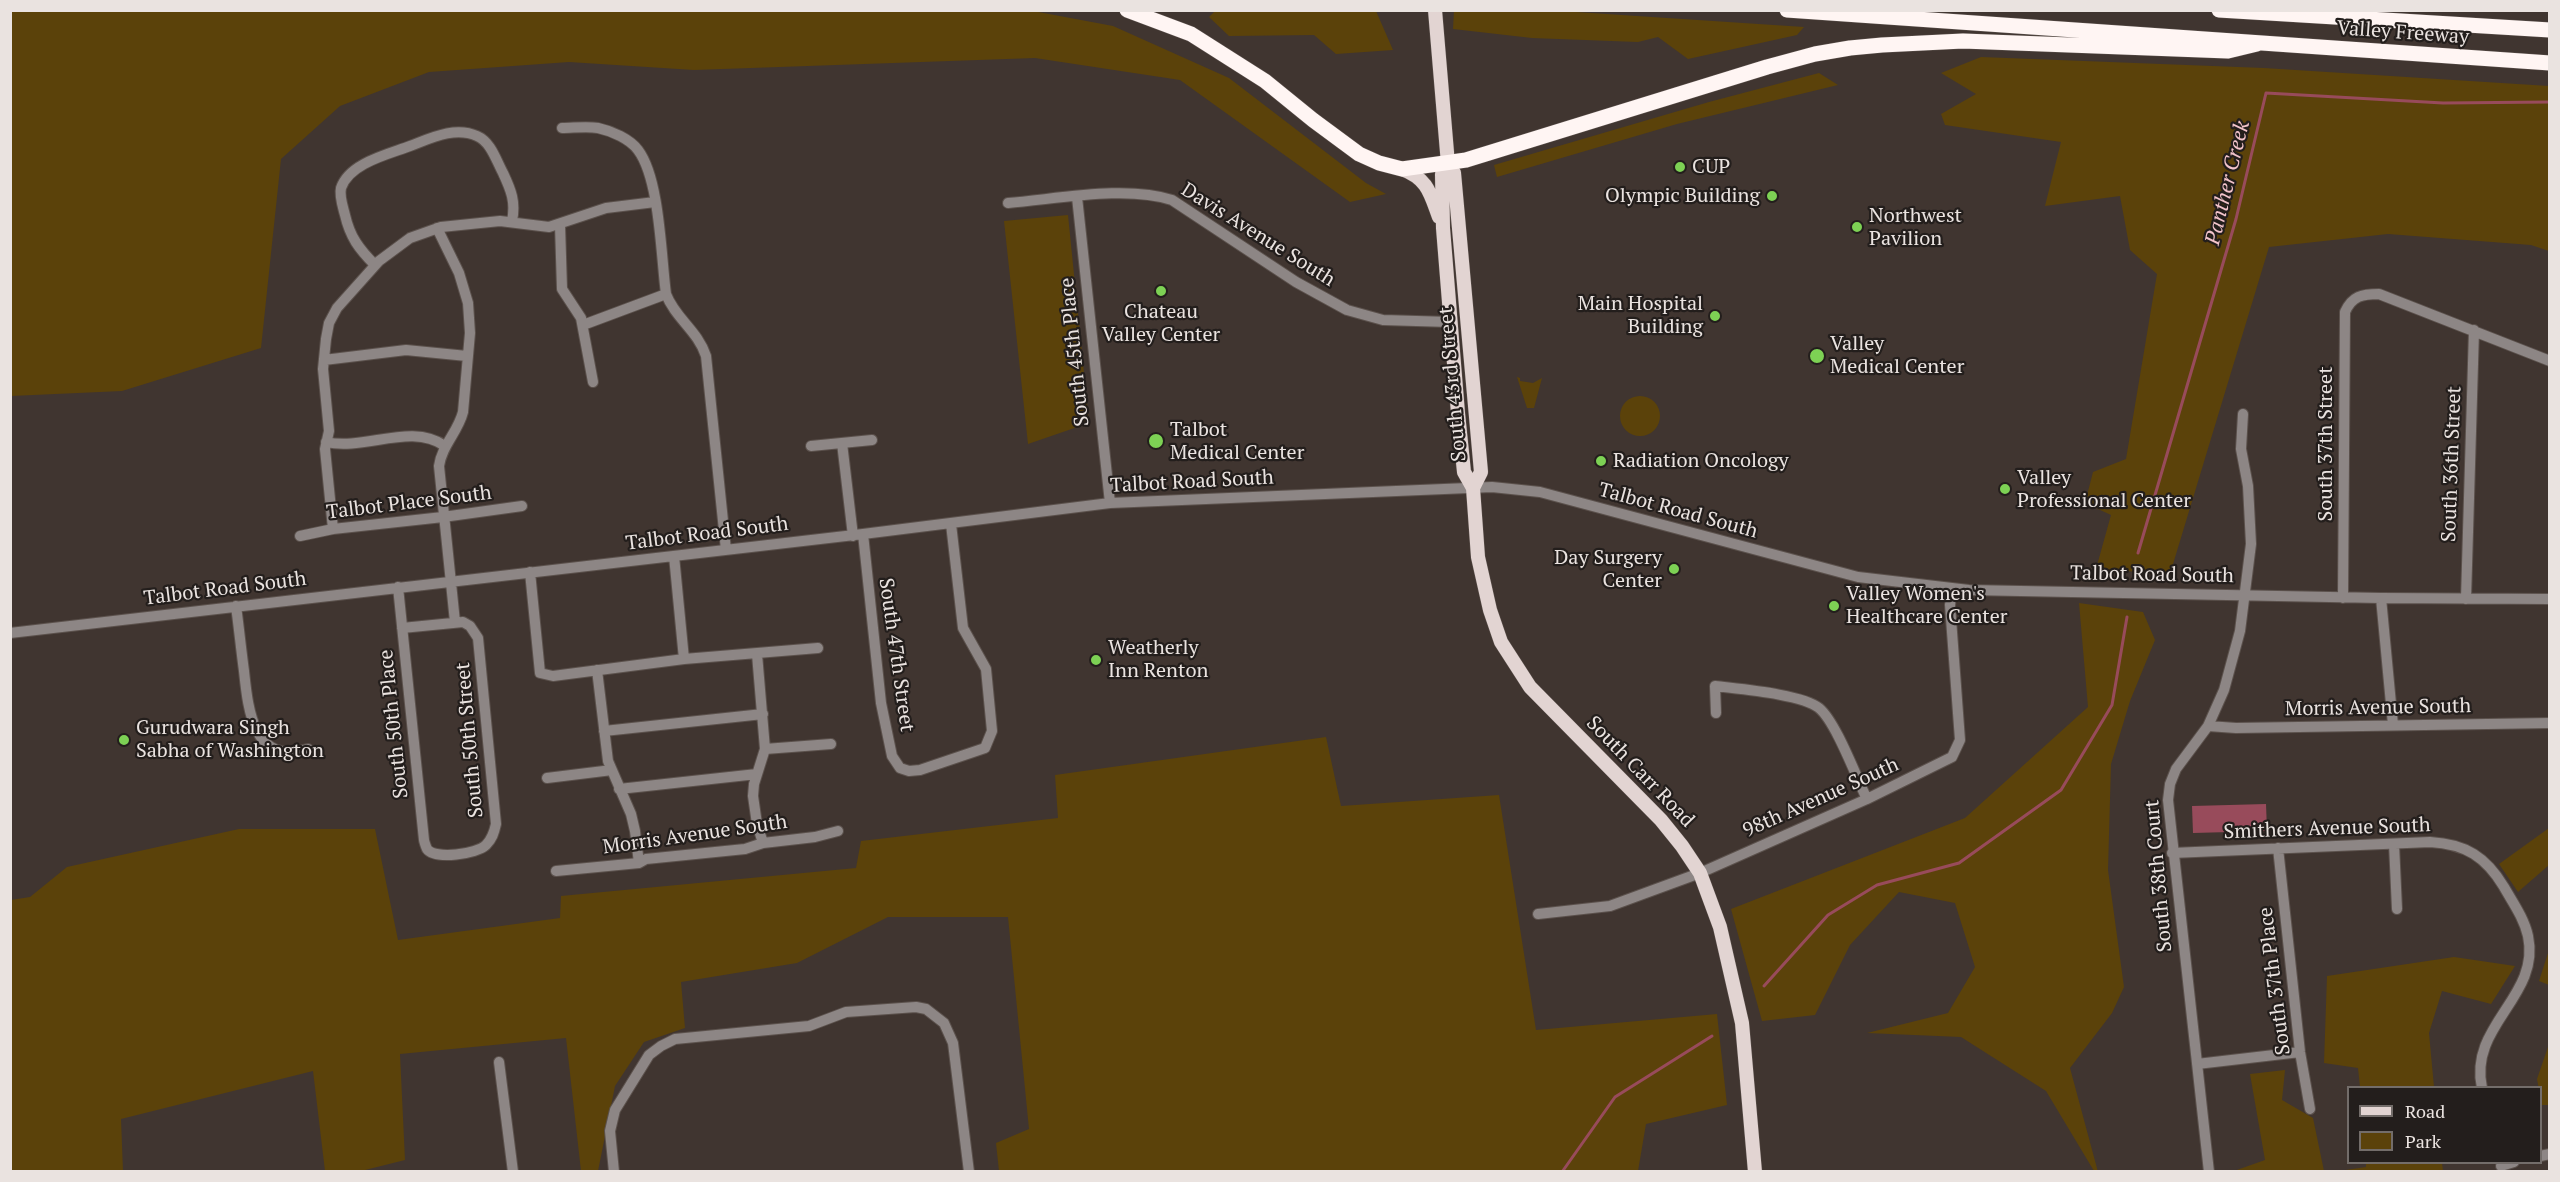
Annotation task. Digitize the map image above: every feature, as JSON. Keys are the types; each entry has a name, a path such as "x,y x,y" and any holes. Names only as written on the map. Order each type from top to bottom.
{"highway":[{"path":"1126,10 1191,34 1265,81 1312,120 1359,154 1379,163 1402,169 1448,164 1767,67 1815,54 1850,48 1963,41 2228,51 2257,44"},
{"name":"Valley Freeway","path":"1787,10 2550,63"},
{"path":"1912,10 2550,54"},
{"name":"Valley Freeway","path":"2219,10 2550,30"},
{"path":"2306,10 2325,15"}],"main road":[{"name":"South 43rd Street","path":"1435,10 1448,164 1454,173 1481,472 1473,488"},
{"name":"South 43rd Street","path":"1448,164 1442,174 1443,228 1450,322 1464,472 1473,488"},
{"path":"1402,169 1416,174 1428,188 1443,228"},
{"name":"South Carr Road","path":"1473,488 1482,579 1501,642 1530,687 1661,820 1700,873 1720,927 1742,1023 1755,1172"}],"street":[{"path":"562,128 598,128 629,141 645,164 655,202 666,294 670,306 698,339 706,356 726,550"},
{"path":"375,265 360,250 348,231 341,200 342,186 365,164 438,136 462,133 478,136 489,145 512,191 515,209 512,221"},
{"name":"Davis Avenue South","path":"1008,203 1145,193 1166,198 1296,282 1347,310 1383,320 1450,322"},
{"name":"South 45th Place","path":"1077,197 1110,503"},
{"path":"333,529 326,461 328,431 324,360 329,323 337,308 375,265 394,247 437,228 512,221 537,226 560,225 606,208 655,202"},
{"path":"560,225 562,289 581,318 593,382"},
{"path":"402,628 455,622 439,466 445,446 459,427 463,412 469,316 465,288 437,228"},
{"path":"583,325 666,294"},
{"name":"South 37th Street","path":"2343,598 2345,312 2350,302 2357,296 2379,294 2474,330"},
{"path":"2474,330 2525,353 2550,361"},
{"name":"South 36th Street","path":"2466,599 2474,330"},
{"path":"324,360 406,350 467,356"},
{"name":"South 38th Court","path":"2209,1172 2168,817 2170,784 2182,759 2208,726 2233,666 2246,595 2251,544 2248,486 2241,449 2243,414"},
{"path":"326,442 341,446 421,435 435,439 445,446"},
{"path":"810,446 872,440"},
{"name":"South 47th Street","path":"842,443 858,535 881,703 892,756 900,768 909,771 920,770 985,748 992,731 986,669 963,628 951,524"},
{"name":"Talbot Road South","path":"10,633 858,535 1110,503 1473,488 1540,492 1858,577 1952,590 2343,598 2550,599"},
{"name":"Talbot Place South","path":"300,536 333,529 443,518 522,506"},
{"path":"674,556 684,659"},
{"path":"530,572 540,673 553,676 684,659 818,648"},
{"name":"South 50th Place","path":"398,587 424,840 426,848 432,854"},
{"name":"98th Avenue South","path":"1700,873 1867,799 1952,757 1960,740 1950,605 1952,590"},
{"path":"2381,598 2392,725"},
{"path":"236,606 248,706 256,731 263,740 281,751 289,753 308,749"},
{"name":"South 50th Street","path":"432,854 441,856 477,851 491,840 496,824 478,638 470,626 463,622 455,622"},
{"path":"757,654 765,749 753,796 757,824 763,843"},
{"path":"597,670 604,730 612,770 635,831 639,863"},
{"path":"1716,713 1715,687 1743,689 1804,701 1818,707 1828,719 1867,799"},
{"path":"604,730 763,714"},
{"name":"Morris Avenue South","path":"2208,726 2236,728 2550,723"},
{"path":"765,749 831,744"},
{"path":"546,778 612,770"},
{"path":"619,789 757,774"},
{"name":"Morris Avenue South","path":"556,871 745,849 763,843 815,837 838,831"},
{"name":"Smithers Avenue South","path":"2172,853 2442,843 2467,850 2480,858 2493,870 2522,919 2530,954 2523,983 2484,1045 2480,1061 2482,1086"},
{"path":"2394,844 2397,909"},
{"name":"South 37th Place","path":"2278,848 2300,1052 2310,1109"},
{"path":"1538,914 1610,906 1700,873"},
{"path":"614,1172 610,1131 615,1110 649,1055 675,1039 809,1026 846,1012 916,1007 926,1009 944,1023 953,1043 969,1172"},
{"path":"2197,1064 2300,1052"},
{"path":"500,1062 513,1172"}],"green space":[{"path":"1454,10 1561,11 1804,27 1797,35 1688,59 1658,37 1638,42 1532,38 1453,29"},
{"path":"10,11 1033,11 1113,26 1229,78 1366,183 1386,194 1350,202 1180,80 1035,58 694,70 569,62 429,72 340,106 281,159 261,348 122,391 11,396"},
{"path":"1215,11 1376,11 1393,50 1336,54 1314,35 1229,36 1209,17"},
{"path":"1981,57 2264,68 2549,86 2549,251 2531,245 2388,234 2269,247 2170,574 2096,569 2111,515 2085,503 2093,472 2126,459 2157,274 2130,250 2120,196 2045,206 2061,142 1945,125 1941,114 1976,94 1941,73"},
{"path":"1819,73 1838,85 1677,124 1497,177 1494,165 1709,102"},
{"path":"1068,215 1089,423 1028,444 1004,221"},
{"path":"1517,377 1520,381 1533,383 1542,378 1534,408 1527,408"},
{"path":"1640,396 1654,402 1660,416 1654,430 1640,436 1626,430 1620,416 1626,402"},
{"path":"2079,603 2143,612 2155,640 2130,701 2111,764 2108,870 2124,987 2112,1013 2070,1068 2098,1172 2094,1171 2046,1091 1961,1037 1867,1033 1948,1013 1975,967 1955,903 1899,892 1850,945 1815,1015 1762,1021 1731,909 1965,818 2088,707"},
{"path":"1326,737 1341,806 1499,795 1536,1030 1717,1014 1727,1105 1646,1124 1638,1171 999,1171 996,1143 1029,1129 1008,917 888,917 797,963 681,982 685,1028 644,1042 615,1086 598,1171 581,1171 566,1038 400,1054 405,1160 361,1171 325,1171 313,1071 121,1119 123,1171 11,1172 11,900 30,897 67,867 239,829 375,829 398,940 560,918 561,896 856,868 861,841 1058,818 1055,775"},
{"path":"2549,828 2549,865 2518,892 2499,864"},
{"path":"2549,950 2549,985 2539,981"},
{"path":"2454,957 2515,966 2491,1004 2442,991 2429,1033 2434,1086 2360,1086 2358,1068 2324,1063 2327,976"},
{"path":"2549,1044 2549,1105 2542,1105 2542,1086 2538,1086 2537,1079"},
{"path":"2285,1070 2282,1100 2313,1118 2324,1171 2234,1171 2265,1160 2250,1074"},
{"path":"2366,1164 2442,1164 2443,1171 2339,1171 2366,1167"}],"shaded area":[{"path":"2266,804 2267,831 2193,833 2192,806"}],"waterway":[{"name":"Panther Creek","path":"2138,553 2236,219 2266,93 2443,103 2550,102"},
{"name":"Panther Creek","path":"1764,986 1828,915 1877,885 1959,863 2061,790 2112,705 2127,617"},
{"name":"Panther Creek","path":"1562,1172 1615,1097 1712,1036"}],"place":[{"name":"CUP","path":"1680,167"},
{"name":"Olympic Building","path":"1772,196"},
{"name":"Northwest Pavilion","path":"1857,227"},
{"name":"Chateau Valley Center","path":"1161,291"},
{"name":"Main Hospital Building","path":"1715,316"},
{"name":"Valley Medical Center","path":"1817,356"},
{"name":"Talbot Medical Center","path":"1156,441"},
{"name":"Radiation Oncology","path":"1601,461"},
{"name":"Valley Professional Center","path":"2005,489"},
{"name":"Day Surgery Center","path":"1674,569"},
{"name":"Valley Women's Healthcare Center","path":"1834,606"},
{"name":"Weatherly Inn Renton","path":"1096,660"},
{"name":"Gurudwara Singh Sabha of Washington","path":"124,740"}]}
